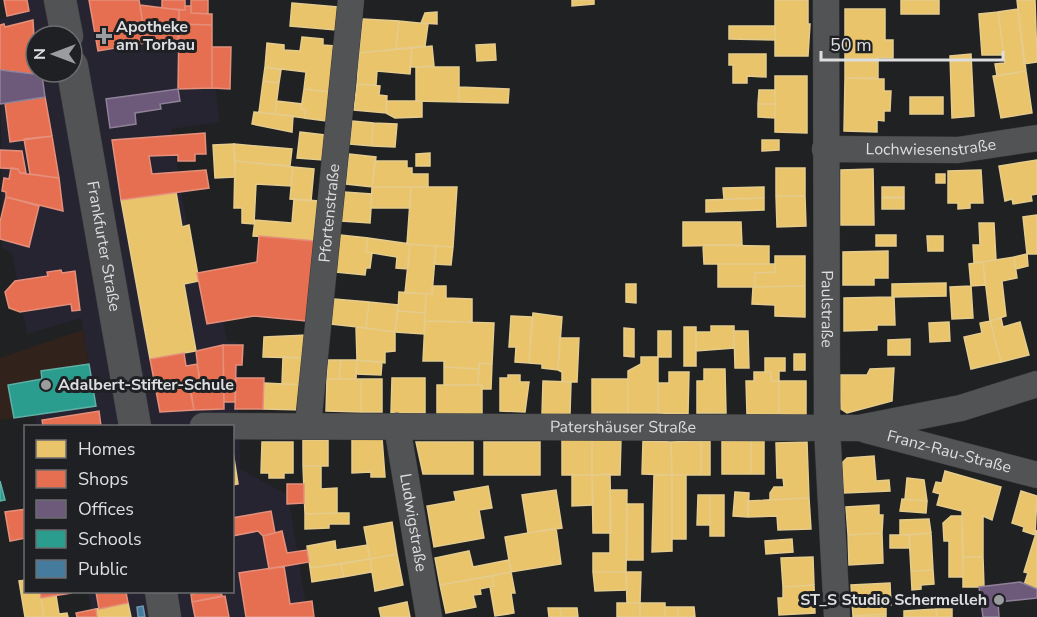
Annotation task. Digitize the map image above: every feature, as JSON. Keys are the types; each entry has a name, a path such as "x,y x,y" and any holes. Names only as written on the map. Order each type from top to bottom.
{"street":[{"path":"60,0 65,24"},
{"name":"Pfortenstraße","path":"308,425 351,0"},
{"name":"Paulstraße","path":"826,0 827,428 837,617"},
{"name":"Frankfurter Straße","path":"75,84 135,425"},
{"name":"Lochwiesenstraße","path":"825,149 958,150 1037,138"},
{"name":"Patershäuser Straße","path":"234,426 859,428 961,408 1037,384"},
{"name":"Ludwigstraße","path":"397,426 429,617"},
{"name":"Franz-Rau-Straße","path":"859,428 1037,475"},
{"path":"160,593 165,617"}],"shaded area":[{"path":"8,0 203,0 220,122 171,129 197,285 215,281 227,341 238,342 240,469 288,495 308,617 92,617 88,593 234,593 234,425 37,425 35,415 96,405 81,318 27,334 12,253 2,247 0,19 10,17"},
{"name":"Adalbert-Stifter-Schule","path":"83,330 96,406 0,420 0,358"}],"building: Homes":[{"path":"572,0 594,0 594,4 572,6"},
{"path":"775,0 808,0 808,24 810,24 808,56 775,56"},
{"path":"901,0 939,0 939,14 901,14"},
{"path":"1017,0 1035,0 1037,62 1024,64"},
{"path":"292,3 338,7 336,30 290,26"},
{"path":"845,9 885,9 885,40 893,40 893,58 878,58 878,78 845,78"},
{"path":"1018,9 1026,71 997,76 995,64 1005,63 998,12"},
{"path":"437,12 437,24 421,23 425,13"},
{"path":"998,12 1004,55 982,55 979,14"},
{"path":"363,19 399,21 396,49 359,53"},
{"path":"399,21 428,24 425,46 396,49"},
{"path":"729,26 775,26 775,40 729,39"},
{"path":"302,37 323,39 323,45 335,46 330,92 304,89 306,72 265,67 267,43 284,45 284,50 300,51"},
{"path":"495,44 496,60 477,61 476,45"},
{"path":"432,46 434,66 410,67 412,48"},
{"path":"412,48 410,74 377,71 376,85 357,84 359,53"},
{"path":"729,54 766,54 766,77 747,76 747,83 733,83 733,65 729,65"},
{"path":"971,54 974,116 952,118 950,56"},
{"path":"265,67 281,70 279,83 263,81"},
{"path":"416,67 459,67 459,102 416,101"},
{"path":"1026,71 1032,113 1001,118 993,76"},
{"path":"775,76 807,76 807,133 775,132"},
{"path":"845,78 884,79 884,91 891,91 890,111 884,111 884,121 877,120 877,132 844,131"},
{"path":"263,81 279,83 275,114 259,112"},
{"path":"357,84 380,86 379,95 387,96 386,113 354,110"},
{"path":"459,87 509,89 508,103 459,102"},
{"path":"304,89 330,92 326,121 304,118 306,110 301,109"},
{"path":"759,90 775,90 775,104 758,104"},
{"path":"910,97 943,97 943,114 910,114"},
{"path":"277,101 302,104 301,109 306,110 304,118 275,114"},
{"path":"387,101 422,101 422,117 395,118 386,113"},
{"path":"758,104 775,104 775,118 758,117"},
{"path":"254,112 293,116 292,132 252,124"},
{"path":"352,121 373,123 372,146 350,144"},
{"path":"373,123 397,124 395,147 372,146"},
{"path":"300,132 325,135 323,160 297,158"},
{"path":"762,140 779,140 779,150 762,151"},
{"path":"234,144 292,149 290,166 235,161"},
{"path":"234,144 235,177 215,178 213,145"},
{"path":"430,153 430,166 416,166 416,154"},
{"path":"349,154 376,157 372,187 346,184"},
{"path":"1037,160 1037,194 1031,195 1032,201 1013,204 1012,199 1005,201 999,166"},
{"path":"235,161 293,167 291,186 256,184 254,224 242,223 242,208 234,208"},
{"path":"375,161 407,161 407,168 412,168 412,174 428,174 428,187 372,187"},
{"path":"293,167 314,169 311,201 290,199"},
{"path":"776,168 805,168 805,196 776,196"},
{"path":"873,169 874,225 841,225 841,170"},
{"path":"981,170 983,203 970,203 970,208 958,209 958,203 948,203 948,171"},
{"path":"936,174 945,174 945,183 936,183"},
{"path":"372,187 411,187 410,208 371,208"},
{"path":"411,187 457,187 453,247 407,244"},
{"path":"764,187 764,198 724,199 723,188"},
{"path":"882,187 904,187 904,197 882,197"},
{"path":"176,192 182,227 189,225 199,281 184,284 196,351 150,359 121,200"},
{"path":"344,192 372,194 370,223 341,221"},
{"path":"776,196 805,196 806,226 777,227"},
{"path":"764,198 764,210 706,212 706,200"},
{"path":"882,198 904,198 904,209 882,209"},
{"path":"294,199 319,201 315,241 253,236 255,220 292,223"},
{"path":"1037,215 1037,254 1027,254 1023,217"},
{"path":"683,222 741,222 742,245 683,246"},
{"path":"979,223 994,223 996,260 974,263 973,245 980,245"},
{"path":"340,235 368,238 366,252 372,253 370,268 366,268 365,275 336,272"},
{"path":"876,235 896,235 896,246 876,246"},
{"path":"927,236 943,236 943,251 928,251"},
{"path":"368,238 410,244 408,269 396,268 397,257 366,252"},
{"path":"410,244 436,246 432,294 405,293"},
{"path":"703,245 769,246 769,264 704,264"},
{"path":"436,246 453,247 451,265 434,264"},
{"path":"888,251 888,278 874,278 874,285 843,285 843,252"},
{"path":"1027,254 1028,266 1016,269 1014,257"},
{"path":"775,256 805,256 805,286 755,287 755,273 775,272"},
{"path":"1014,257 1017,278 1002,281 1006,316 990,321 983,262"},
{"path":"983,262 985,285 971,286 969,264"},
{"path":"718,264 775,264 775,272 755,273 755,287 718,287"},
{"path":"946,283 946,296 892,297 892,284"},
{"path":"626,284 636,284 636,303 626,302"},
{"path":"432,286 446,286 446,298 472,299 472,322 425,321 426,294 432,294"},
{"path":"805,286 805,317 775,316 775,305 752,304 753,287"},
{"path":"971,286 973,318 952,319 950,287"},
{"path":"399,292 426,294 425,313 398,311"},
{"path":"894,297 895,325 877,325 877,330 844,331 844,298"},
{"path":"334,299 369,302 366,328 331,324"},
{"path":"369,302 398,305 395,332 366,328"},
{"path":"398,311 425,313 424,334 395,332"},
{"path":"533,313 562,317 558,370 542,368 542,364 529,363"},
{"path":"511,316 532,317 529,363 515,362 516,347 509,347"},
{"path":"1001,318 1003,327 1020,322 1029,355 1001,362 990,321"},
{"path":"425,321 494,323 492,364 479,363 479,369 444,367 444,361 423,361"},
{"path":"990,321 1001,362 971,369 964,337 982,333 980,323"},
{"path":"949,322 950,341 930,342 929,323"},
{"path":"711,326 734,326 734,348 696,351 696,332 711,332"},
{"path":"356,327 395,332 395,351 385,352 385,363 357,360"},
{"path":"684,327 696,327 696,366 684,366"},
{"path":"624,328 634,329 634,357 624,356"},
{"path":"658,331 671,331 671,357 658,357"},
{"path":"734,331 748,331 749,368 735,368"},
{"path":"307,335 305,358 263,357 264,337"},
{"path":"560,338 579,338 577,382 562,382 562,372 558,370"},
{"path":"910,339 910,355 888,355 888,340"},
{"path":"794,354 805,354 805,370 794,370"},
{"path":"283,357 305,358 304,385 282,384"},
{"path":"641,357 658,357 658,413 628,413 628,371 641,364"},
{"path":"765,358 785,358 785,371 779,371 779,381 771,381 771,372 765,372"},
{"path":"328,360 341,360 339,379 327,379"},
{"path":"341,360 357,360 356,379 339,379"},
{"path":"357,360 382,362 381,375 356,374"},
{"path":"479,363 492,364 491,389 482,389 482,385 478,385"},
{"path":"444,367 479,369 478,385 444,385"},
{"path":"894,368 892,401 847,413 841,409 840,375 867,375 870,369"},
{"path":"704,369 725,369 726,413 697,413 697,381 704,381"},
{"path":"669,372 689,372 688,414 658,413 658,383 669,383"},
{"path":"754,372 771,372 771,381 779,381 779,414 747,414 746,381 754,381"},
{"path":"508,375 520,375 520,382 529,382 525,412 500,411 500,378 508,378"},
{"path":"392,378 425,378 425,413 391,413"},
{"path":"327,379 361,379 361,412 326,411"},
{"path":"361,379 382,379 382,412 361,412"},
{"path":"592,379 628,379 628,413 592,413"},
{"path":"543,381 571,382 570,414 542,414"},
{"path":"779,381 806,381 806,415 779,414"},
{"path":"264,383 304,385 303,410 263,409"},
{"path":"437,385 482,385 482,414 437,414"},
{"path":"382,438 385,477 371,477 371,472 352,473 352,439"},
{"path":"562,439 592,439 592,475 562,475"},
{"path":"592,439 621,439 620,475 592,475"},
{"path":"303,440 328,440 328,466 303,466"},
{"path":"643,441 671,442 672,475 642,474"},
{"path":"701,441 710,441 710,475 701,475"},
{"path":"701,441 701,475 672,475 671,442"},
{"path":"722,441 751,441 751,474 722,474"},
{"path":"751,441 764,441 764,474 751,474"},
{"path":"262,442 293,442 293,473 284,473 284,478 269,478 269,473 261,473"},
{"path":"416,442 473,442 473,474 423,474"},
{"path":"484,442 540,442 540,475 484,475"},
{"path":"807,442 809,498 770,500 770,493 774,487 784,487 783,478 777,478 776,443"},
{"path":"874,456 876,481 889,480 890,491 844,493 842,463 847,458"},
{"path":"234,458 238,484 234,485"},
{"path":"303,466 321,466 321,489 337,488 337,513 305,514"},
{"path":"945,471 1001,487 992,520 983,516 983,557 963,557 962,511 937,505 940,494 933,492 936,482 942,483"},
{"path":"610,474 611,533 593,533 592,475"},
{"path":"572,475 592,475 593,505 572,506"},
{"path":"654,475 672,475 672,551 652,552"},
{"path":"672,475 686,475 686,539 672,539"},
{"path":"907,478 924,480 927,501 905,499"},
{"path":"488,486 492,508 479,510 484,538 434,547 427,506 456,501 454,492"},
{"path":"556,490 562,528 528,533 522,495"},
{"path":"610,490 627,490 626,572 593,572 593,553 610,553"},
{"path":"1021,491 1037,496 1035,535 1023,531 1024,527 1012,523"},
{"path":"735,492 749,493 748,517 733,516"},
{"path":"698,495 710,495 710,525 697,525"},
{"path":"710,495 724,495 724,536 710,536"},
{"path":"809,498 811,529 778,530 777,516 748,517 748,501"},
{"path":"902,499 927,501 926,513 900,511"},
{"path":"627,504 643,504 643,560 627,560"},
{"path":"879,505 879,515 883,515 882,533 848,535 846,507"},
{"path":"349,513 349,524 329,524 329,528 305,529 305,514"},
{"path":"951,516 962,516 963,577 949,577 949,541 944,541 943,523"},
{"path":"929,519 931,533 900,535 900,520"},
{"path":"392,522 397,554 370,559 364,527"},
{"path":"556,528 561,564 511,572 505,537"},
{"path":"1037,530 1037,589 1024,585 1028,573 1024,572"},
{"path":"882,533 883,563 849,565 848,535"},
{"path":"931,533 933,570 911,571 909,535"},
{"path":"890,535 909,535 910,548 890,548"},
{"path":"792,539 793,552 766,554 765,541"},
{"path":"335,541 336,550 367,545 370,559 310,568 307,546"},
{"path":"469,551 473,567 509,560 511,572 440,585 435,558"},
{"path":"397,554 403,585 375,591 370,559"},
{"path":"813,557 814,585 783,587 781,558"},
{"path":"963,557 983,557 984,587 963,587"},
{"path":"370,559 372,572 344,577 341,564"},
{"path":"341,564 344,577 312,582 310,568"},
{"path":"933,570 934,584 921,585 921,589 912,590 911,571"},
{"path":"511,572 515,593 511,593 514,613 495,616 490,587 494,586 492,576"},
{"path":"593,572 626,572 627,590 595,591"},
{"path":"626,572 641,572 640,603 627,603"},
{"path":"492,576 494,586 480,589 481,594 473,595 476,607 446,613 440,585"},
{"path":"24,580 24,593 40,593 44,617 25,617 19,581"},
{"path":"890,583 891,605 886,605 886,614 853,616 851,585"},
{"path":"814,585 815,613 779,615 778,598 783,598 783,587"},
{"path":"56,595 59,614 67,613 68,617 44,617 41,598"},
{"path":"407,602 410,617 381,617 379,608"},
{"path":"128,603 131,617 97,617 96,609"},
{"path":"617,603 640,603 640,617 617,617"},
{"path":"640,603 665,603 665,617 640,617"},
{"path":"665,607 678,607 678,617 665,617"},
{"path":"678,607 694,607 695,617 678,617"},
{"path":"548,608 560,608 561,617 549,617"},
{"path":"560,608 577,608 578,617 561,617"},
{"path":"936,609 952,609 952,617 937,617"},
{"path":"936,609 937,617 904,617 904,611"},
{"path":"886,614 886,617 853,617 853,616"}],"building: Shops":[{"path":"4,0 27,0 29,11 7,16"},
{"path":"89,0 139,0 146,43 98,51"},
{"path":"162,0 185,0 185,10 162,8"},
{"path":"191,0 208,0 208,14 191,13"},
{"path":"140,5 179,10 178,50 146,43"},
{"path":"185,6 191,6 191,13 212,14 212,25 179,24 179,10 185,10"},
{"path":"33,20 33,24 24,24 24,73 0,70 0,25 4,24 5,27"},
{"path":"179,24 212,25 212,88 178,89"},
{"path":"212,47 231,47 230,89 212,88"},
{"path":"45,97 52,136 10,142 5,103"},
{"path":"205,133 206,154 195,154 195,161 178,161 178,155 149,156 152,174 206,170 209,188 121,200 112,140"},
{"path":"52,136 59,178 30,174 24,139"},
{"path":"0,150 22,151 26,173 20,173 18,169 0,168"},
{"path":"11,168 18,169 20,173 59,178 63,211 6,197 6,192 2,191 4,178 9,179"},
{"path":"6,197 39,206 29,247 0,239 0,222"},
{"path":"259,236 315,241 306,321 254,316 207,324 197,273 257,262"},
{"path":"61,270 62,273 75,271 80,310 72,311 71,304 20,312 9,308 5,292 15,281 48,276 47,272"},
{"path":"223,345 224,409 194,410 191,391 209,391 207,377 199,378 196,351"},
{"path":"223,345 243,345 242,365 236,365 235,402 224,402"},
{"path":"184,353 186,366 197,364 201,384 189,385 194,410 160,412 150,359"},
{"path":"236,378 264,378 263,409 235,409"},
{"path":"99,411 101,425 43,425 42,420"},
{"path":"287,484 304,484 304,503 287,504"},
{"path":"24,509 24,538 10,541 5,512"},
{"path":"271,511 275,533 263,536 258,531 234,536 234,518"},
{"path":"282,531 287,553 307,550 309,562 269,569 263,536"},
{"path":"284,566 290,604 312,601 314,617 246,617 239,573"},
{"path":"40,593 71,593 41,598"},
{"path":"96,593 126,593 128,603 99,609"},
{"path":"221,593 222,596 192,602 191,594"},
{"path":"225,596 229,617 195,617 192,602"},
{"path":"96,609 97,617 77,617 76,613"}],"building: Offices":[{"path":"0,70 24,73 24,84 43,84 45,97 0,104"},
{"path":"178,89 180,101 160,104 161,109 135,113 136,124 110,128 106,99"},
{"name":"ST_S Studio Schermelleh","path":"1020,582 1037,589 1037,598 998,602 999,617 983,617 979,587"}],"building: Schools":[{"path":"89,364 96,406 14,418 8,385 42,379 41,371"},
{"path":"0,481 5,500 0,501"}],"building: Public":[{"path":"143,606 145,617 138,617 137,607"}],"place":[{"name":"Apotheke am Torbau","path":"104,36"},
{"name":"Adalbert-Stifter-Schule","path":"46,385"},
{"name":"ST_S Studio Schermelleh","path":"999,600"}]}
